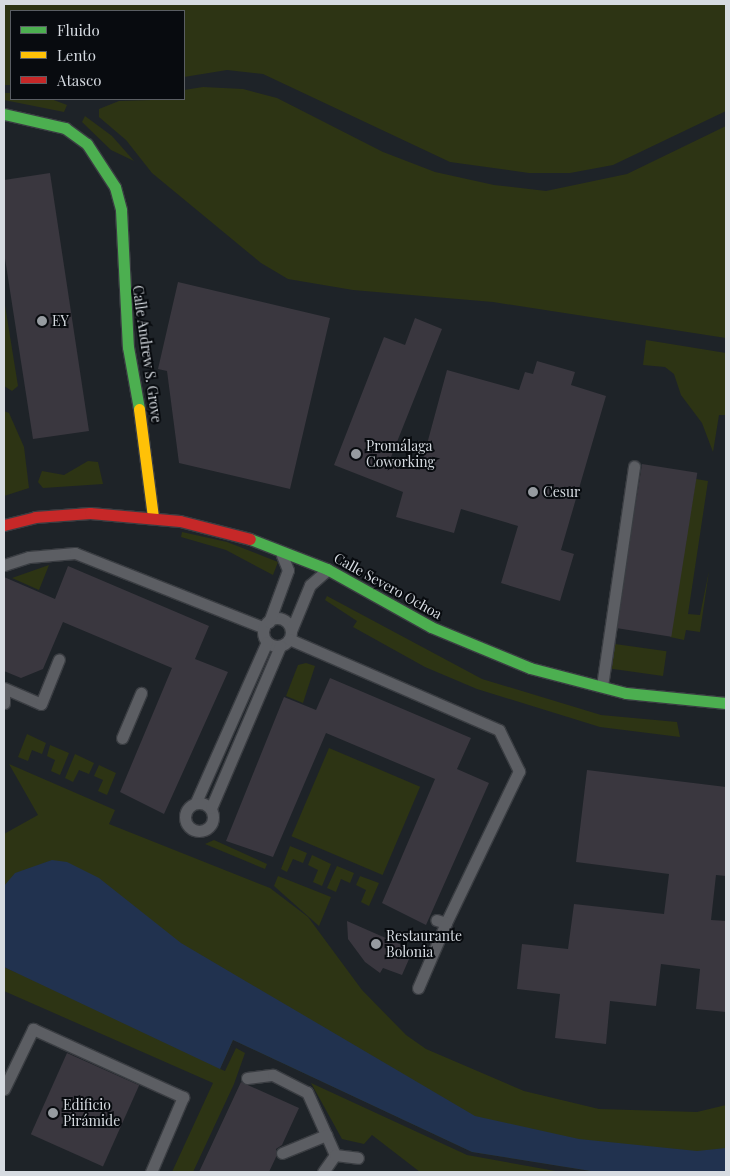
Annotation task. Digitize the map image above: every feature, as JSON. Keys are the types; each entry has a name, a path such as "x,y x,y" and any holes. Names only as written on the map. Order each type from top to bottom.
{"street":[{"name":"Calle Andrew S. Grove","path":"4,114 42,120 65,128 87,144 115,187 121,210 128,347 151,479 153,517"},
{"name":"Calle Severo Ochoa","path":"4,525 35,517 90,513 153,517 236,534 280,549 327,569 431,628 530,668 626,693 726,703"}],"lane":[{"path":"602,686 634,466"},
{"path":"280,549 288,570 266,625 267,642 196,802 185,816 194,830 211,825 211,808 310,585 327,569"},
{"path":"4,565 29,557 75,553 266,625 283,619 287,639"},
{"path":"267,642 287,639 499,730 519,771 441,922 418,988"},
{"path":"4,688 41,704 59,659"},
{"path":"4,693 4,703"},
{"path":"122,738 141,693"},
{"path":"196,802 211,808"},
{"path":"4,1089 33,1029 183,1097 151,1172"},
{"path":"247,1078 273,1075 307,1092 335,1155"},
{"path":"282,1154 326,1135"},
{"path":"335,1155 358,1158"},
{"path":"323,1172 335,1155"}],"green space":[{"path":"4,4 726,4 726,111 613,165 570,173 529,173 450,162 263,74 227,70 185,77 185,10 10,10 10,85 4,85"},
{"path":"203,87 243,89 277,98 383,152 435,172 494,185 546,191 627,174 726,126 726,338 493,302 353,290 288,279 261,263 152,173 126,140 99,117 99,109 119,101 185,100 185,90"},
{"path":"4,93 10,93 10,100 54,100 67,105 64,112 4,100"},
{"path":"85,116 112,136 134,161 111,150 82,122"},
{"path":"4,299 18,386 12,391 4,386"},
{"path":"646,340 726,353 726,415 719,415 713,452 702,423 681,395 674,374 665,367 643,365"},
{"path":"4,411 9,413 24,447 29,488 4,496"},
{"path":"88,461 98,462 103,484 43,488 38,482 42,471 64,475"},
{"path":"696,479 708,481 688,614 700,615 709,571 700,632 686,630 684,640 670,637"},
{"path":"182,532 227,542 278,562 273,575 226,550 181,537"},
{"path":"49,565 39,590 12,578"},
{"path":"327,596 482,679 601,715 677,722 680,737 600,727 477,689 425,667 353,627 357,621 325,600"},
{"path":"615,644 666,651 663,676 612,669"},
{"path":"306,663 315,666 303,703 286,696 298,665"},
{"path":"27,734 46,743 42,754 32,750 28,761 18,757"},
{"path":"50,745 69,753 60,775 51,771 55,760 47,756"},
{"path":"329,748 420,787 383,875 291,836"},
{"path":"75,754 94,763 89,774 79,770 73,782 65,778"},
{"path":"9,764 115,810 109,824 270,888 308,917 362,990 406,1035 426,1049 524,1091 599,1109 697,1112 726,1105 726,1172 597,1172 472,1152 233,1040 220,1069 225,1071 236,1048 245,1053 234,1084 193,1172 172,1172 213,1083 4,991 4,967 17,973 4,966 4,834 38,815"},
{"path":"99,765 116,773 107,795 98,791 103,780 94,776"},
{"path":"214,840 267,864 265,869 205,844"},
{"path":"290,846 307,853 303,863 293,859 287,872 281,869"},
{"path":"312,855 331,864 322,886 313,882 318,870 308,865"},
{"path":"337,866 354,873 350,883 341,879 336,892 327,888"},
{"path":"278,876 331,897 319,926 274,886"},
{"path":"360,876 379,883 369,906 361,902 366,890 356,885"},
{"path":"311,1083 467,1155 561,1172 420,1172 372,1135 364,1144 342,1139"}],"water":[{"path":"52,860 67,862 99,878 181,943 475,1116 579,1139 697,1151 726,1148 726,1172 597,1172 472,1152 233,1040 220,1069 4,967 4,886 15,873"}],"building":[{"path":"50,173 89,431 33,439 4,252 4,180"},
{"path":"178,282 330,318 290,489 179,463 167,371 158,369"},
{"path":"415,318 442,329 389,462 420,470 447,370 519,390 525,372 533,374 537,361 575,372 571,385 606,396 561,550 574,554 560,601 501,583 518,526 461,509 454,533 396,517 403,492 334,465 384,337 405,345"},
{"path":"642,464 697,473 671,637 616,628"},
{"path":"68,566 209,626 195,659 228,672 164,814 120,792 172,668 63,622 43,669 21,678 4,671 4,577 55,599"},
{"path":"330,678 471,738 457,769 489,783 426,925 382,903 435,779 326,733 273,857 226,841 284,697 316,710"},
{"path":"587,770 726,787 726,876 716,875 711,920 726,921 726,1012 696,1009 700,969 661,964 656,1006 610,1001 606,1044 555,1038 560,994 517,989 522,944 568,949 574,904 664,914 669,874 576,862"},
{"name":"Restaurante Bolonia","path":"347,921 413,950 402,975 383,968 380,973 365,962 348,939"},
{"name":"Edificio Pirámide","path":"67,1053 139,1085 103,1166 31,1134"},
{"path":"241,1082 299,1108 282,1145 276,1149 276,1157 269,1172 199,1172"}],"traffic: fast":[{"path":"4,114 65,128 87,144 115,187 121,210 128,347 139,409"},
{"path":"250,539 327,569 431,627 530,668 626,693 726,703"}],"traffic: slow":[{"path":"139,409 153,517"}],"traffic: jam":[{"path":"4,525 35,517 90,513 180,521 250,539"}],"place":[{"name":"EY","path":"42,321"},
{"name":"Promálaga Coworking","path":"356,454"},
{"name":"Cesur","path":"533,492"},
{"name":"Restaurante Bolonia","path":"376,944"},
{"name":"Edificio Pirámide","path":"53,1113"}]}
